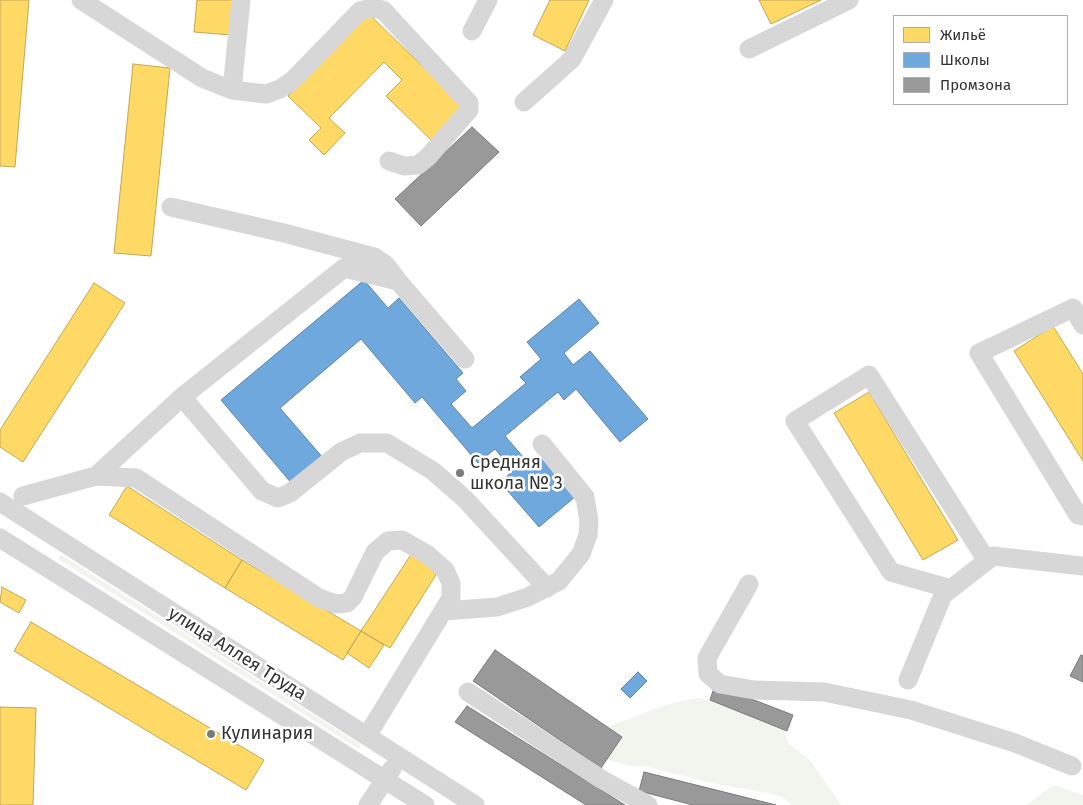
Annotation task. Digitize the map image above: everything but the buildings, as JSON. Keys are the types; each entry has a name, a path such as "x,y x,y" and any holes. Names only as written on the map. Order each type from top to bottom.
{"street":[{"path":"81,0 98,5 202,78 232,90 266,94 292,82 360,11 371,8 383,10 469,103 469,110 428,157 418,165 404,166 389,161"},
{"path":"232,90 241,0"},
{"path":"472,31 488,0"},
{"path":"524,102 565,67 572,58 604,0"},
{"path":"749,49 849,0"},
{"path":"171,207 284,233 374,257 386,265 466,359"},
{"path":"96,476 182,397 344,268 398,281"},
{"path":"1083,324 1073,308 979,353 1078,515 1083,516"},
{"path":"951,588 891,572 795,421 869,375 987,561"},
{"path":"182,397 262,491 278,498 290,493 341,452 360,444 387,443 433,471 465,499 547,588"},
{"path":"444,611 497,607 528,597 559,581 581,554 588,535 589,521 585,497 542,444"},
{"path":"23,496 96,476 136,478 318,598 336,604 346,603 353,597 375,552 388,541 402,540 428,555 445,570 451,584 451,598 367,736"},
{"name":"улица Аллея Труда","path":"0,502 475,805"},
{"name":"улица Аллея Труда","path":"0,538 425,805"},
{"path":"908,680 943,595 993,556 1083,566"},
{"path":"749,584 707,658 708,674 720,684 754,690 824,692 911,710 1016,743 1072,766"},
{"path":"468,692 601,779 648,805"},
{"path":"368,805 400,757"}],"shaded area":[{"path":"60,554 361,745 359,749 58,559"},
{"path":"698,698 753,707 780,722 789,744 809,759 841,805 792,805 782,797 769,793 716,784 644,766 630,766 597,757 595,738 610,726 669,704"},
{"path":"1054,785 1083,795 1083,805 1027,805"}],"place":[{"name":"Средняя школа № 3","path":"460,473"},
{"name":"Кулинария","path":"211,734"}]}
